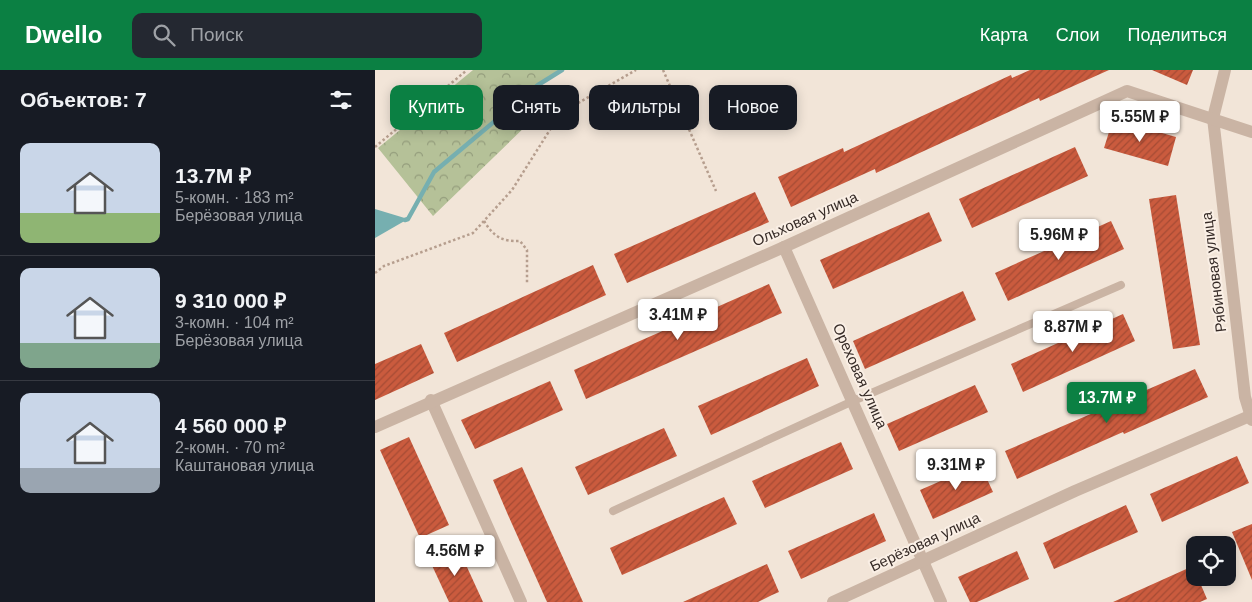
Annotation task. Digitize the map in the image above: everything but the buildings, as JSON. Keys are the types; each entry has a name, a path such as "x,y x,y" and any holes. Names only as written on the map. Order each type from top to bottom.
{"street":[{"path":"1213,118 1225,70"},
{"name":"Ольховая улица","path":"375,427 431,400 784,247 1127,91 1252,132"},
{"name":"Рябиновая улица","path":"1213,118 1244,387 1251,417"},
{"name":"Ореховая улица","path":"784,247 941,602"},
{"path":"431,400 521,602"},
{"name":"Берёзовая улица","path":"833,602 1083,487 1251,417"}],"lane":[{"path":"613,511 853,401 1121,285"}],"path":[{"path":"375,147 467,70"},
{"path":"375,273 384,266 473,233 512,190 558,117 573,106 636,70"},
{"path":"663,70 716,191"},
{"path":"484,221 489,230 500,238 506,241 520,241 527,250 527,283"}],"green space":[{"path":"473,70 561,70 541,85 493,85 493,130 522,130 433,216 378,148 400,130 483,130 483,85 455,85"}],"water":[{"path":"375,209 408,219 375,238"}],"waterway":[{"path":"405,220 408,219 434,172 538,85 562,70"}]}
